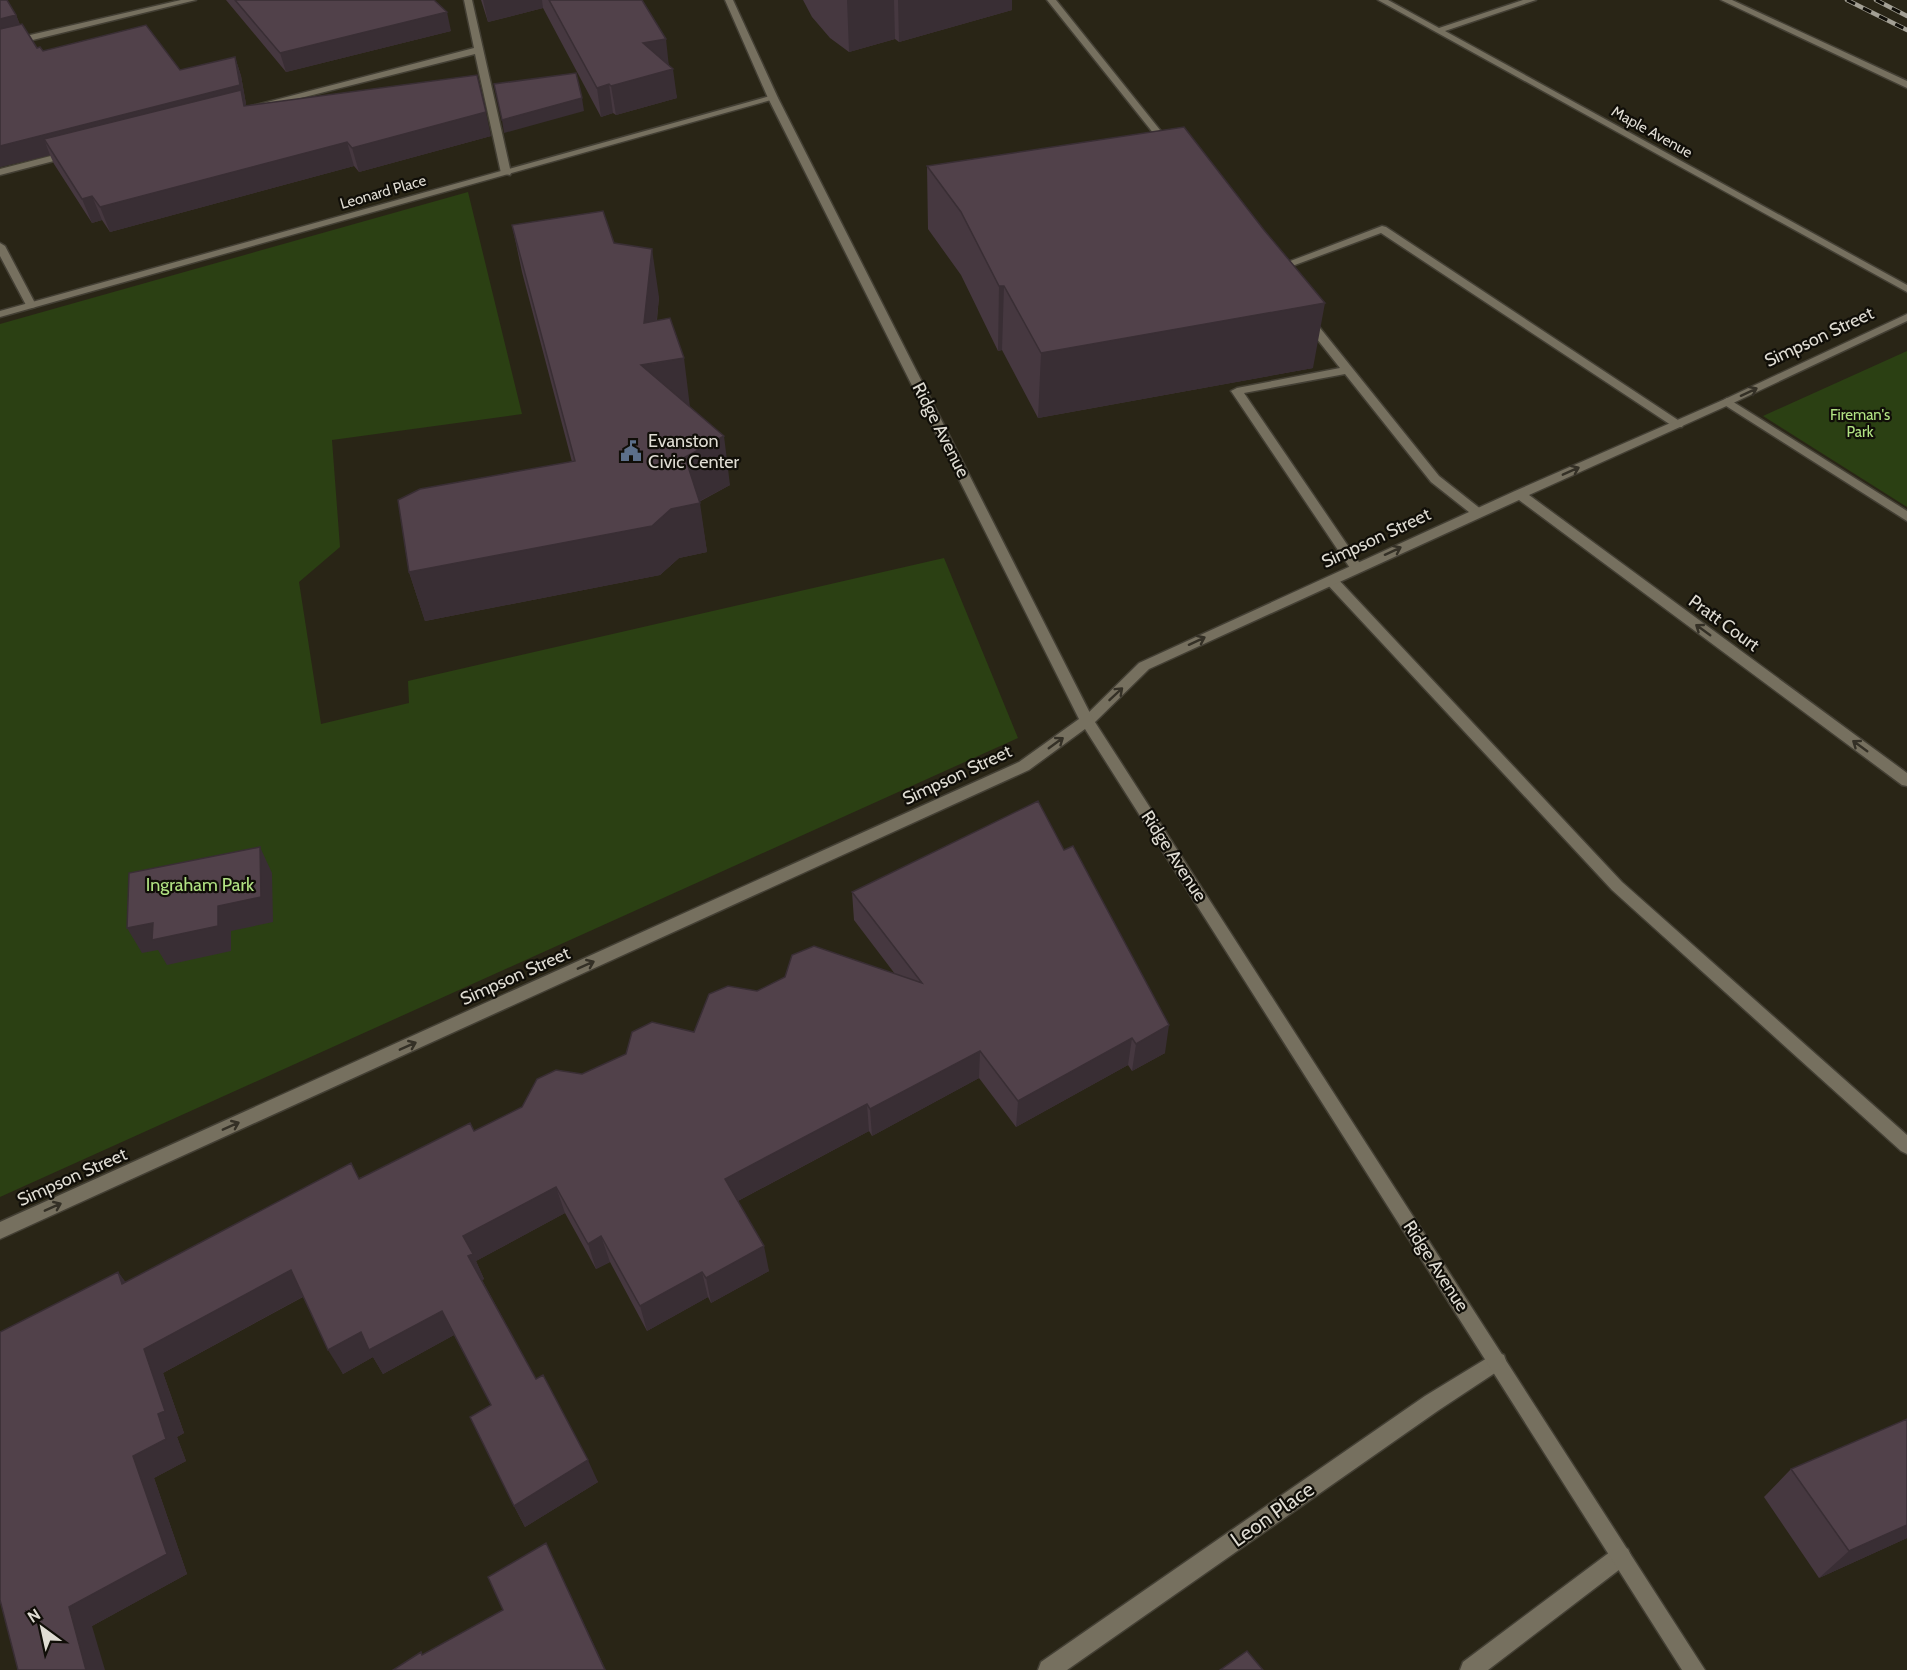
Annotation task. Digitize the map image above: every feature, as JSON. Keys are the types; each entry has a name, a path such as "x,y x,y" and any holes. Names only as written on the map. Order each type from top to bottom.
{"street":[{"path":"0,45 192,0"},
{"path":"468,0 506,173"},
{"name":"Ridge Avenue","path":"729,0 773,98 1087,720 1694,1670"},
{"path":"1051,0 1179,159"},
{"name":"Maple Avenue","path":"1382,0 1907,289"},
{"path":"1437,31 1532,0"},
{"path":"1725,0 1907,85"},
{"path":"239,111 479,50"},
{"name":"Leonard Place","path":"0,314 773,98"},
{"path":"0,172 80,151"},
{"path":"1268,271 1382,229 1678,424"},
{"path":"0,246 31,305"},
{"path":"1297,307 1436,479 1478,513"},
{"name":"Simpson Street","path":"0,1231 1024,766 1087,720 1144,666 1727,402 1907,317"},
{"path":"1348,370 1237,391 1357,568"},
{"path":"1727,402 1907,517"},
{"name":"Pratt Court","path":"1519,495 1907,781"},
{"path":"1331,580 1617,886 1907,1146"},
{"name":"Leon Place","path":"1048,1670 1422,1410 1497,1361"},
{"path":"1471,1670 1621,1556"}],"green space":[{"name":"Ingraham Park","path":"468,192 522,414 332,440 340,547 299,582 321,724 409,703 408,681 944,558 1018,738 0,1197 0,324"},
{"name":"Fireman's Park","path":"1907,351 1907,507 1763,416"}],"building":[{"path":"0,0 7,0 16,15 0,19"},
{"path":"235,0 434,0 447,12 280,53"},
{"path":"549,0 642,0 666,39 643,43 673,69 597,88"},
{"path":"22,24 37,48 40,47 43,51 146,25 180,70 235,57 240,85 0,146 0,29"},
{"path":"576,73 582,98 502,120 494,84"},
{"path":"477,75 486,112 352,148 347,142 100,207 92,196 82,199 44,139 241,90 244,106"},
{"path":"1184,127 1264,230 1325,303 1041,353 1004,286 999,286 961,212 927,166"},
{"name":"Evanston Civic Center","path":"603,211 614,243 652,249 644,323 670,318 684,358 641,365 724,436 685,457 700,503 671,509 652,526 409,572 398,500 420,489 575,461 512,225"},
{"path":"1038,801 1064,850 1073,846 1169,1025 1136,1044 1132,1038 1018,1101 980,1051 870,1109 867,1104 725,1179 764,1246 706,1278 702,1272 640,1306 601,1236 588,1244 556,1187 463,1236 473,1254 468,1256 536,1379 543,1375 588,1460 514,1506 470,1417 491,1405 442,1311 369,1350 361,1332 328,1350 291,1270 144,1349 165,1411 158,1414 166,1439 133,1456 167,1554 69,1607 86,1670 18,1670 0,1600 0,1332 118,1272 122,1284 351,1163 359,1179 470,1123 474,1131 522,1107 537,1079 556,1070 582,1074 626,1054 632,1032 652,1022 694,1032 709,994 728,986 757,991 785,977 792,955 814,946 922,983 852,892"},
{"path":"260,847 261,897 218,906 218,926 152,940 153,923 127,928 129,873"},
{"path":"1907,1419 1907,1525 1849,1551 1791,1469"},
{"path":"546,1543 605,1670 393,1670 421,1652 422,1655 503,1610 488,1577"},
{"path":"1247,1651 1263,1670 1220,1670"}],"railway":[{"path":"1847,0 1907,30"},
{"path":"1876,0 1907,16"}],"place":[{"name":"Evanston Civic Center","path":"631,451"}]}
